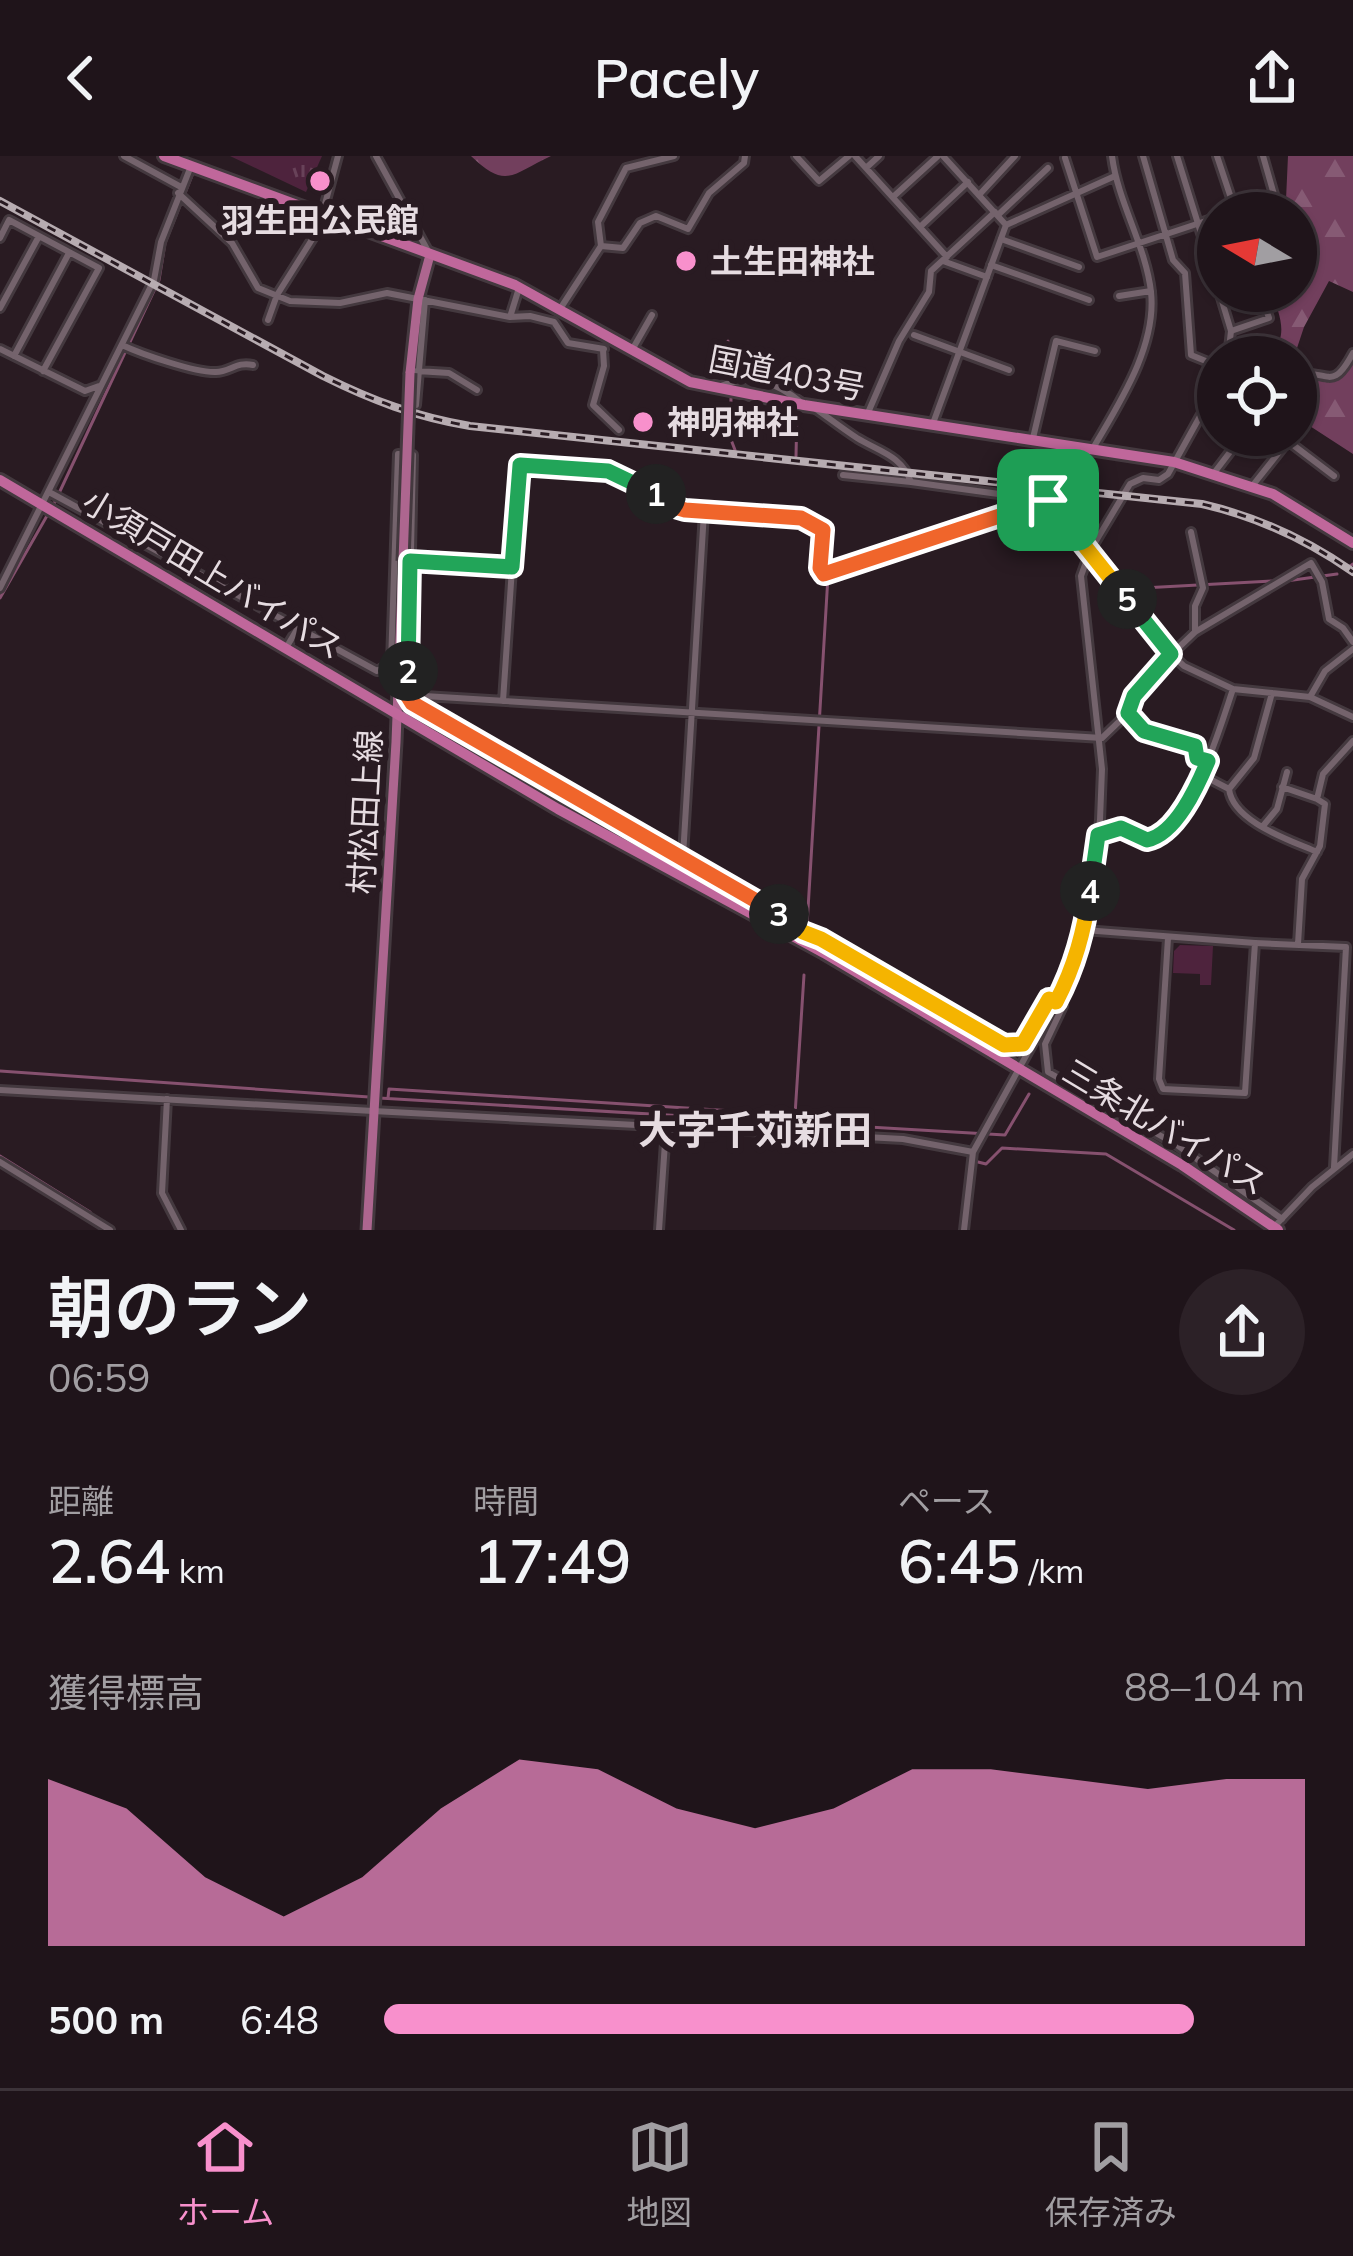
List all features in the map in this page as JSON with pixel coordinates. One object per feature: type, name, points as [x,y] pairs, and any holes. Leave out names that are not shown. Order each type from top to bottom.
[{"type":"highway","name":"国道403号","points":[[164,156],[194,161],[324,216],[519,287],[560,309],[606,343],[632,350],[690,382],[808,406],[1174,462],[1252,485],[1309,513],[1353,543]]},
{"type":"highway","name":"小須戸田上バイパス","points":[[0,480],[45,498],[398,715]]},
{"type":"highway","name":"三条北バイパス","points":[[398,715],[558,809],[824,952],[1278,1226]]},
{"type":"main road","name":"村松田上線","points":[[367,1230],[413,372],[430,254]]},
{"type":"street","points":[[124,156],[179,190],[232,243],[258,288],[299,303],[352,302],[387,293],[510,317],[530,316],[554,322],[568,343],[606,343],[593,405],[619,430]]},
{"type":"street","points":[[268,320],[277,295],[324,216],[338,156]]},
{"type":"street","points":[[376,156],[430,254]]},
{"type":"street","points":[[560,309],[601,246],[598,222],[626,168],[674,156]]},
{"type":"street","points":[[601,246],[623,248],[640,223],[656,216],[688,229],[709,193],[745,156]]},
{"type":"street","points":[[796,156],[819,181],[852,156],[945,258],[987,277]]},
{"type":"street","points":[[866,168],[879,156]]},
{"type":"street","points":[[892,197],[940,156],[1006,225]]},
{"type":"street","points":[[979,194],[1015,156]]},
{"type":"street","points":[[1092,450],[1122,397],[1149,325],[1151,291],[1112,156]]},
{"type":"street","points":[[1143,156],[1173,260],[1185,273],[1191,355],[1197,357]]},
{"type":"street","points":[[1178,156],[1197,219]]},
{"type":"street","points":[[1217,156],[1228,192]]},
{"type":"street","points":[[1263,156],[1273,192]]},
{"type":"street","points":[[1065,158],[1097,257],[1197,222]]},
{"type":"street","points":[[0,588],[154,280],[161,242],[194,161]]},
{"type":"street","points":[[867,415],[898,341],[929,292],[931,271],[1048,168]]},
{"type":"street","points":[[932,426],[1006,225],[1115,176]]},
{"type":"street","points":[[920,227],[968,182]]},
{"type":"street","points":[[0,238],[10,220],[99,268],[43,371]]},
{"type":"street","points":[[0,308],[39,236]]},
{"type":"street","points":[[1001,239],[1079,267]]},
{"type":"street","points":[[14,356],[69,252]]},
{"type":"street","points":[[992,266],[1089,300]]},
{"type":"street","points":[[510,317],[519,287]]},
{"type":"street","points":[[1119,296],[1151,291]]},
{"type":"street","points":[[1225,312],[1230,336]]},
{"type":"street","points":[[1231,331],[1269,318],[1267,312]]},
{"type":"street","points":[[632,350],[652,314]]},
{"type":"street","points":[[914,335],[1009,370]]},
{"type":"street","points":[[1031,442],[1056,340],[1095,351]]},
{"type":"street","points":[[122,345],[205,371],[220,373],[243,363],[253,365]]},
{"type":"street","points":[[0,349],[85,392],[105,381]]},
{"type":"street","points":[[1317,376],[1333,379],[1353,353]]},
{"type":"street","points":[[416,405],[413,372],[448,373],[477,390]]},
{"type":"street","points":[[808,406],[861,441],[891,454],[911,482]]},
{"type":"street","points":[[964,1230],[973,1152],[1069,978],[1084,930],[1098,835],[1102,738],[1080,591],[1090,551],[1130,484],[1143,478],[1164,478],[1197,421]]},
{"type":"street","points":[[45,498],[377,670],[391,663],[398,454],[413,455],[406,561],[407,695],[412,703],[1004,1045],[1023,1044],[1049,999],[1063,1006],[1045,1044],[1048,1072],[1177,1145],[1278,1226],[1353,1154]]},
{"type":"street","points":[[1214,473],[1227,456]]},
{"type":"street","points":[[1252,485],[1272,456]]},
{"type":"street","points":[[1308,456],[1334,476]]},
{"type":"street","points":[[503,701],[520,465],[608,471],[651,490],[668,505],[801,518],[818,524],[823,530],[820,568],[824,574],[1048,500]]},
{"type":"street","points":[[842,475],[1048,500],[1171,654],[1201,676],[1233,689],[1310,697],[1353,716]]},
{"type":"street","points":[[683,857],[704,512]]},
{"type":"street","points":[[1191,532],[1203,588],[1195,606],[1195,632]]},
{"type":"street","points":[[406,561],[512,567]]},
{"type":"street","points":[[407,695],[1102,738],[1128,713],[1134,696],[1195,632],[1311,562],[1322,582],[1329,619],[1353,645],[1324,671],[1310,697]]},
{"type":"street","points":[[286,648],[299,626]]},
{"type":"street","points":[[1098,835],[1121,828],[1147,840],[1161,836],[1202,775],[1233,689]]},
{"type":"street","points":[[1229,789],[1254,758],[1272,693]]},
{"type":"street","points":[[1128,713],[1144,731],[1195,746],[1197,758],[1208,761]]},
{"type":"street","points":[[1317,799],[1323,774],[1353,741]]},
{"type":"street","points":[[1263,826],[1277,809],[1287,772]]},
{"type":"street","points":[[1202,775],[1229,789],[1235,807],[1263,826],[1316,852]]},
{"type":"street","points":[[1282,787],[1325,804],[1316,852],[1302,879],[1298,944]]},
{"type":"street","points":[[1084,930],[1346,947],[1338,1165]]},
{"type":"street","points":[[1168,938],[1159,1079],[1163,1089],[1192,1092],[1238,1095],[1247,1088],[1255,944]]},
{"type":"street","points":[[0,1090],[167,1099],[374,1101],[666,1128],[903,1139],[973,1152]]},
{"type":"street","points":[[167,1099],[162,1192],[181,1230]]},
{"type":"street","points":[[659,1230],[666,1128]]},
{"type":"street","points":[[0,1162],[110,1230]]},
{"type":"street","points":[[1338,1165],[1353,1165]]},
{"type":"street","points":[[92,1230],[93,1219]]},
{"type":"green space","points":[[230,156],[322,156],[306,192]]},
{"type":"green space","points":[[471,156],[551,156],[502,176]]},
{"type":"green space","points":[[1288,156],[1353,156],[1353,292],[1329,281],[1317,303],[1317,192],[1286,192]]},
{"type":"green space","points":[[1278,312],[1312,312],[1301,336],[1281,336]]},
{"type":"green space","points":[[1353,360],[1353,454],[1317,431],[1317,378],[1339,380]]},
{"type":"green space","points":[[1180,945],[1213,946],[1211,985],[1200,985],[1200,974],[1173,973],[1174,951]]},
{"type":"waterway","points":[[53,506],[159,280],[165,243],[193,173]]},
{"type":"waterway","points":[[728,341],[728,378]]},
{"type":"waterway","points":[[771,388],[785,396]]},
{"type":"waterway","points":[[731,398],[730,437],[735,450]]},
{"type":"waterway","points":[[796,456],[797,410]]},
{"type":"waterway","points":[[807,926],[828,576],[1057,501],[1124,589],[1273,581]]},
{"type":"waterway","points":[[0,598],[48,514]]},
{"type":"waterway","points":[[1286,581],[1337,574]]},
{"type":"waterway","points":[[388,1098],[389,1089],[795,1115],[804,975]]},
{"type":"waterway","points":[[0,1071],[369,1097]]},
{"type":"waterway","points":[[379,1098],[1005,1135],[1029,1094]]},
{"type":"waterway","points":[[978,1162],[986,1164],[1002,1148],[1106,1154],[1234,1230]]},
{"type":"waterway","points":[[0,1156],[90,1212]]},
{"type":"railway","points":[[0,201],[323,376],[431,418],[470,426],[1202,504],[1281,530],[1353,572]]},
{"type":"place","name":"羽生田公民館","points":[[320,181]]},
{"type":"place","name":"土生田神社","points":[[686,261]]},
{"type":"place","name":"神明神社","points":[[643,422]]},
{"type":"district","name":"大字千苅新田","points":[[755,1130]]},
{"type":"route","points":[[520,465],[608,471],[685,510],[801,518],[818,524],[823,530],[820,568],[824,574],[1048,500],[1171,654],[1134,696],[1128,713],[1144,731],[1195,746],[1197,758],[1208,761],[1195,790],[1161,836],[1147,840],[1121,828],[1098,835],[1084,930],[1069,978],[1056,1002],[1049,999],[1023,1044],[1004,1045],[803,932],[683,857],[412,703],[407,695],[410,561],[512,567],[520,465]]}]
